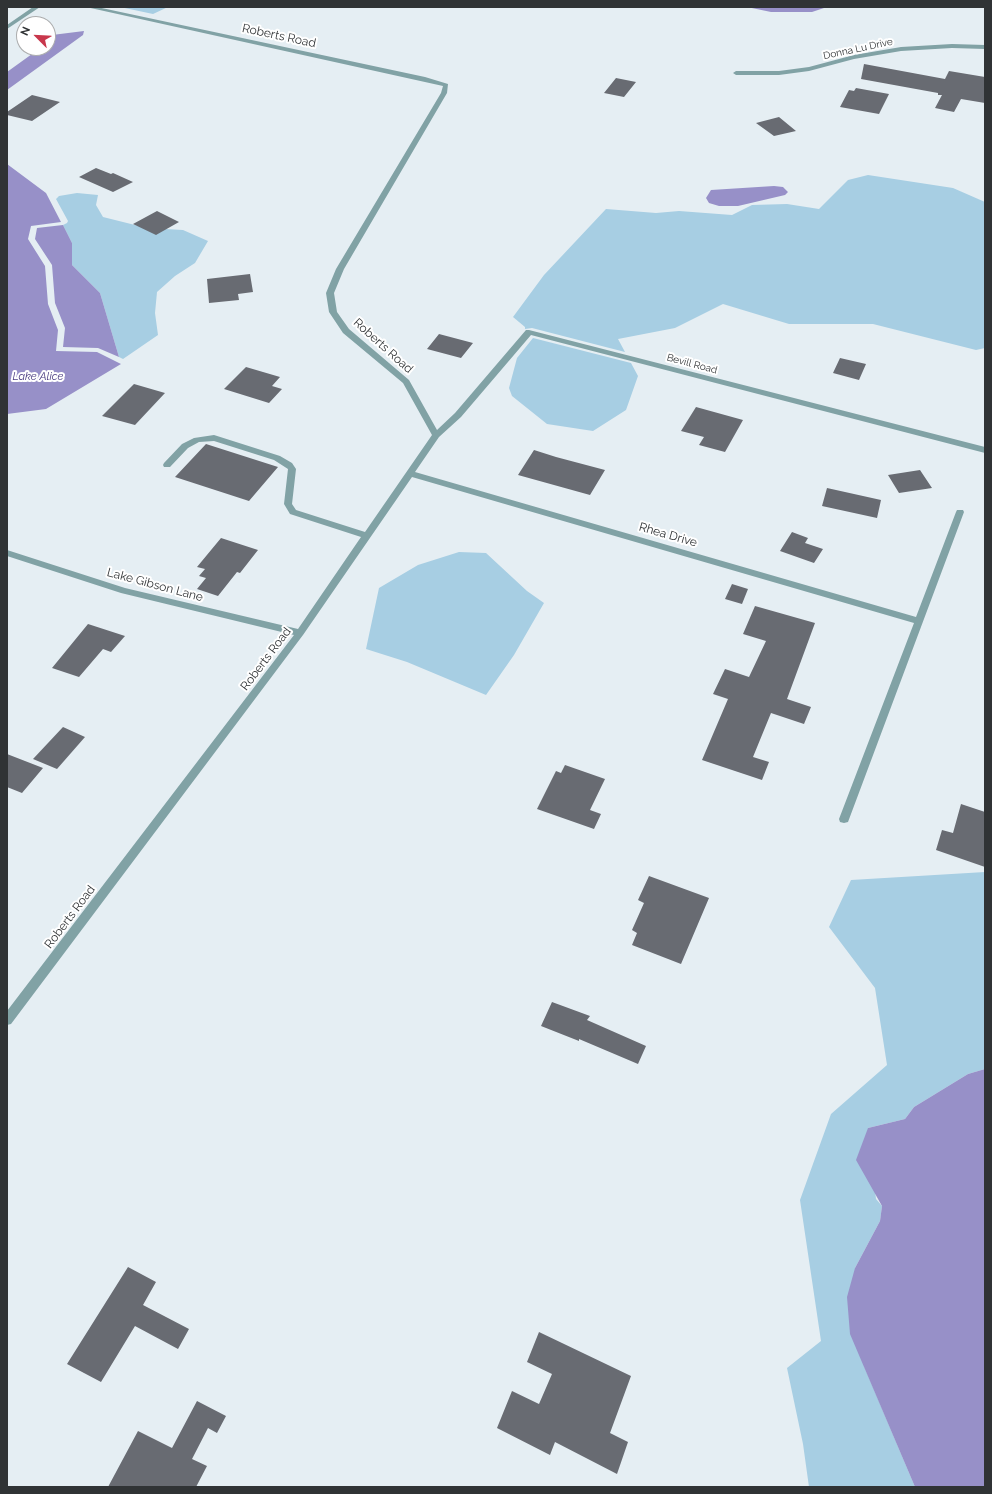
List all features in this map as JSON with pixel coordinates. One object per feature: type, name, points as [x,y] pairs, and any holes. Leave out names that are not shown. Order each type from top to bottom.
[{"type":"street","points":[[7,27],[37,7]]},
{"type":"street","name":"Roberts Road","points":[[7,1020],[300,633],[436,435],[406,382],[346,331],[333,312],[330,292],[340,269],[444,93],[446,85],[425,79],[88,7]]},
{"type":"street","name":"Donna Lu Drive","points":[[736,72],[779,73],[802,70],[854,57],[901,49],[952,46],[985,47]]},
{"type":"street","name":"Bevill Road","points":[[436,435],[458,415],[529,332],[985,450]]},
{"type":"street","points":[[167,465],[185,446],[197,440],[214,438],[277,458],[289,465],[292,469],[293,475],[288,504],[293,512],[366,536]]},
{"type":"street","name":"Rhea Drive","points":[[409,473],[919,622]]},
{"type":"street","points":[[844,819],[960,512]]},
{"type":"street","name":"Lake Gibson Lane","points":[[7,553],[124,592],[300,633]]},
{"type":"shaded area","points":[[120,7],[168,7],[153,14]]},
{"type":"shaded area","points":[[868,175],[953,188],[985,202],[985,348],[976,350],[873,324],[789,324],[723,304],[675,328],[618,339],[625,352],[532,328],[525,329],[525,327],[513,317],[544,275],[606,209],[656,213],[679,211],[732,215],[752,205],[787,204],[819,209],[848,180]]},
{"type":"shaded area","points":[[77,193],[98,195],[96,205],[103,217],[147,228],[183,230],[208,241],[195,263],[175,276],[157,292],[155,313],[158,335],[123,359],[119,357],[100,293],[72,265],[72,243],[63,225],[68,221],[56,199],[59,196]]},
{"type":"shaded area","points":[[533,338],[631,363],[638,376],[626,410],[593,431],[547,424],[512,396],[509,388],[517,358]]},
{"type":"shaded area","points":[[459,552],[486,553],[527,591],[544,603],[514,655],[486,695],[407,662],[366,649],[379,588],[418,565]]},
{"type":"shaded area","points":[[985,872],[985,1069],[968,1074],[914,1107],[905,1119],[868,1128],[876,1199],[882,1206],[880,1221],[855,1268],[864,1366],[915,1487],[809,1487],[803,1444],[787,1368],[821,1341],[800,1200],[831,1114],[887,1065],[875,988],[829,927],[851,880]]},
{"type":"water","points":[[747,7],[827,7],[812,12],[771,12]]},
{"type":"water","points":[[84,31],[83,35],[56,55],[56,34]]},
{"type":"water","points":[[29,56],[54,56],[7,90],[7,72]]},
{"type":"water","name":"Lake Alice","points":[[7,164],[46,193],[61,222],[31,226],[28,239],[45,266],[48,304],[58,330],[56,351],[97,352],[121,364],[46,409],[7,414]]},
{"type":"water","points":[[774,186],[783,187],[788,192],[785,195],[738,206],[719,206],[709,203],[706,198],[711,190]]},
{"type":"water","points":[[63,225],[72,243],[72,265],[100,293],[119,357],[98,348],[63,347],[65,328],[55,303],[52,265],[35,239],[37,228]]},
{"type":"water","points":[[985,1069],[985,1487],[915,1487],[850,1334],[847,1297],[855,1268],[880,1221],[882,1206],[856,1160],[868,1128],[905,1119],[914,1107],[968,1074]]},
{"type":"building","points":[[864,64],[945,79],[949,71],[985,77],[985,103],[961,99],[954,112],[935,108],[942,95],[861,79]]},
{"type":"building","points":[[616,78],[636,82],[624,97],[604,93]]},
{"type":"building","points":[[856,88],[889,94],[879,114],[840,107],[849,90],[854,91]]},
{"type":"building","points":[[32,95],[60,102],[32,121],[7,115],[7,112]]},
{"type":"building","points":[[779,117],[796,131],[774,136],[756,123]]},
{"type":"building","points":[[96,168],[111,174],[113,173],[133,182],[113,192],[79,177]]},
{"type":"building","points":[[157,211],[179,222],[156,235],[133,224]]},
{"type":"building","points":[[250,274],[253,292],[238,294],[239,300],[209,303],[207,279]]},
{"type":"building","points":[[439,334],[473,343],[461,358],[427,349]]},
{"type":"building","points":[[840,358],[866,364],[859,380],[833,373]]},
{"type":"building","points":[[246,367],[280,377],[272,386],[282,389],[269,403],[224,389]]},
{"type":"building","points":[[134,384],[165,393],[135,425],[102,416]]},
{"type":"building","points":[[696,407],[743,420],[725,452],[699,445],[704,437],[681,431]]},
{"type":"building","points":[[206,444],[278,467],[249,501],[175,477]]},
{"type":"building","points":[[534,450],[605,470],[590,495],[518,475]]},
{"type":"building","points":[[920,470],[932,488],[899,493],[888,475]]},
{"type":"building","points":[[827,488],[881,500],[877,518],[822,506]]},
{"type":"building","points":[[792,532],[808,538],[805,543],[823,549],[814,563],[780,551]]},
{"type":"building","points":[[221,538],[258,550],[240,573],[237,572],[218,596],[197,589],[206,578],[199,576],[205,569],[197,567]]},
{"type":"building","points":[[732,584],[748,589],[742,604],[725,599]]},
{"type":"building","points":[[755,606],[815,623],[787,699],[811,707],[804,724],[771,713],[753,757],[769,762],[762,780],[702,760],[728,699],[713,694],[725,669],[749,677],[766,641],[743,634]]},
{"type":"building","points":[[88,624],[125,636],[111,652],[103,649],[79,677],[52,668]]},
{"type":"building","points":[[63,727],[85,737],[57,769],[33,759]]},
{"type":"building","points":[[7,754],[43,768],[22,793],[7,787]]},
{"type":"building","points":[[565,765],[605,779],[590,810],[601,814],[594,829],[537,809],[556,771],[561,773]]},
{"type":"building","points":[[961,804],[985,812],[985,867],[936,850],[942,830],[953,833]]},
{"type":"building","points":[[649,876],[709,898],[681,964],[632,945],[637,933],[632,930],[644,903],[638,900]]},
{"type":"building","points":[[552,1002],[590,1016],[587,1020],[646,1046],[638,1064],[579,1039],[579,1041],[541,1026]]},
{"type":"building","points":[[128,1267],[156,1282],[143,1305],[189,1329],[178,1349],[135,1326],[101,1382],[67,1364]]},
{"type":"building","points":[[539,1332],[631,1376],[610,1433],[628,1442],[617,1474],[555,1442],[550,1455],[497,1428],[512,1391],[539,1404],[552,1374],[527,1362]]},
{"type":"building","points":[[197,1401],[226,1416],[217,1433],[208,1428],[192,1459],[207,1466],[196,1487],[108,1487],[138,1431],[172,1448]]}]
